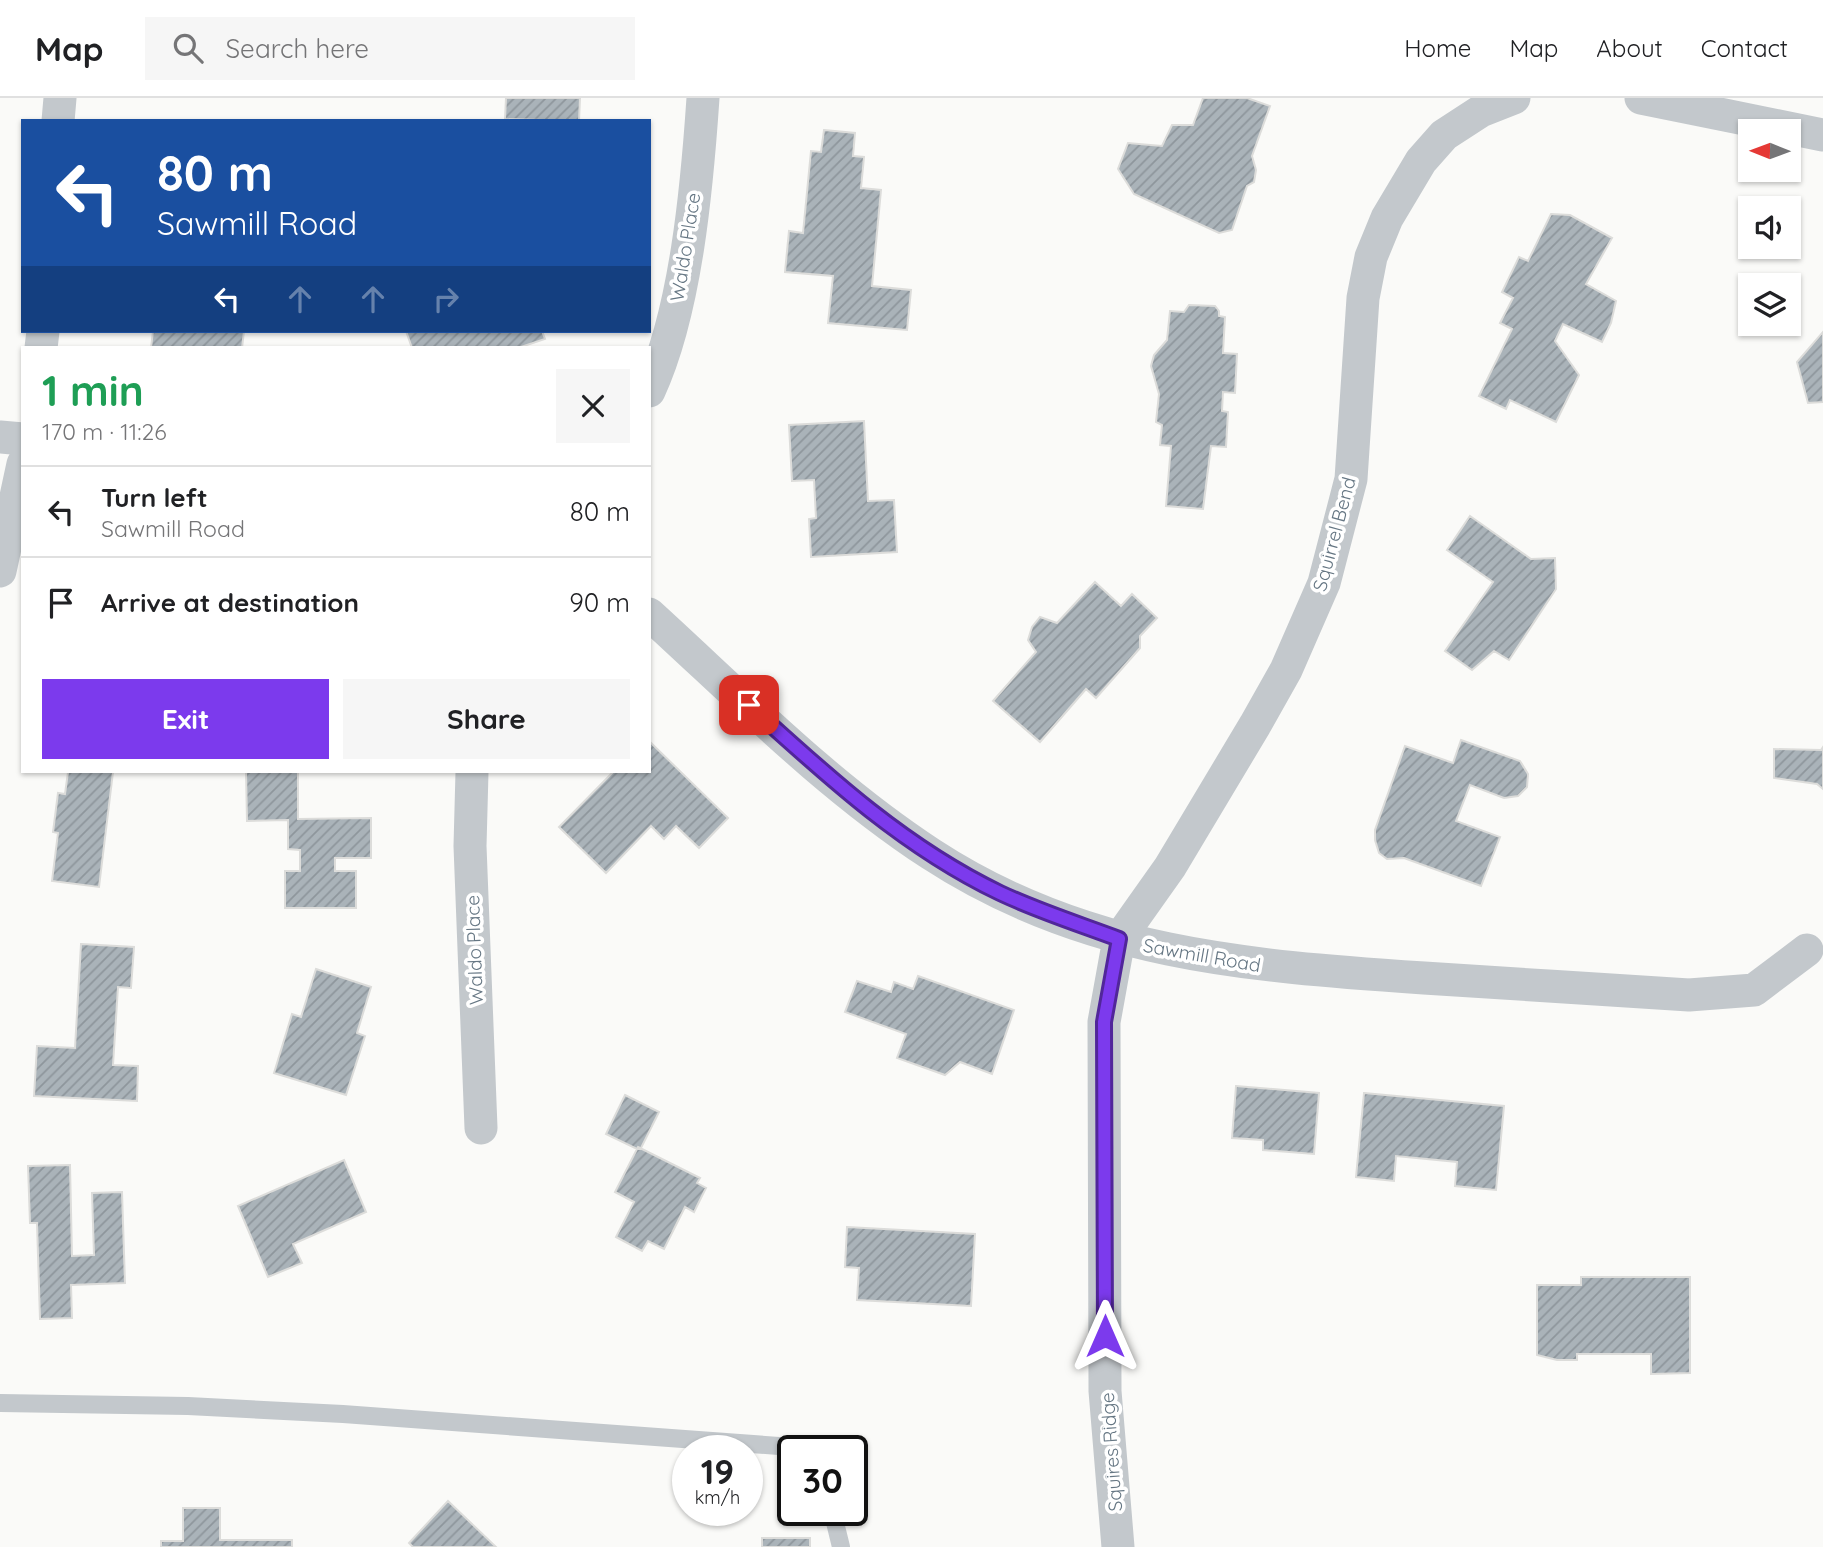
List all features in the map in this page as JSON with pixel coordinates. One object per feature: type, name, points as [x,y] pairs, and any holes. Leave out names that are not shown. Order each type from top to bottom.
[{"type":"street","points":[[58,119],[60,98]]},
{"type":"street","name":"Waldo Place","points":[[651,387],[663,361],[680,293],[703,98]]},
{"type":"street","name":"Squirrel Bend","points":[[1119,939],[1170,867],[1255,725],[1286,670],[1324,583],[1351,479],[1363,298],[1371,257],[1387,218],[1421,161],[1444,135],[1481,111],[1514,98]]},
{"type":"street","points":[[1641,98],[1823,135]]},
{"type":"street","points":[[0,437],[21,439]]},
{"type":"street","points":[[0,571],[21,473]]},
{"type":"street","name":"Sawmill Road","points":[[651,616],[849,797],[933,855],[1000,892],[1119,939],[1275,968],[1689,995],[1754,990],[1807,950]]},
{"type":"street","name":"Waldo Place","points":[[472,773],[470,846],[481,1128]]},
{"type":"street","name":"Squires Ridge","points":[[1118,1547],[1105,1391],[1104,1022],[1119,939]]},
{"type":"lane","points":[[0,1403],[188,1406],[343,1414],[777,1446]]},
{"type":"lane","points":[[836,1526],[841,1547]]},
{"type":"building","points":[[506,98],[580,98],[579,119],[505,119]]},
{"type":"building","points":[[1203,98],[1247,98],[1270,106],[1252,156],[1256,170],[1254,182],[1247,186],[1232,230],[1219,233],[1134,194],[1118,169],[1128,143],[1162,146],[1172,125],[1193,125]]},
{"type":"building","points":[[824,130],[855,133],[853,156],[864,157],[861,188],[881,190],[872,286],[911,290],[907,330],[828,323],[833,276],[785,272],[789,231],[803,233],[811,151],[821,152]]},
{"type":"building","points":[[1551,214],[1570,215],[1612,238],[1586,284],[1616,301],[1611,323],[1602,342],[1563,324],[1555,341],[1579,375],[1556,422],[1510,400],[1506,409],[1479,396],[1512,329],[1500,323],[1513,298],[1502,292],[1519,257],[1528,261]]},
{"type":"building","points":[[1189,305],[1215,306],[1219,316],[1225,317],[1223,353],[1237,354],[1235,393],[1223,392],[1222,411],[1228,412],[1226,447],[1211,446],[1203,509],[1166,506],[1171,446],[1160,445],[1162,425],[1156,422],[1159,394],[1151,366],[1154,355],[1167,340],[1170,311],[1184,312]]},
{"type":"building","points":[[1823,332],[1823,402],[1808,403],[1797,362]]},
{"type":"building","points":[[153,333],[244,333],[242,346],[151,346]]},
{"type":"building","points":[[407,333],[543,333],[545,339],[524,346],[411,346]]},
{"type":"building","points":[[864,421],[868,501],[894,500],[897,552],[811,557],[809,519],[816,518],[814,480],[792,481],[789,425]]},
{"type":"building","points":[[1470,516],[1531,559],[1555,558],[1556,589],[1509,660],[1494,651],[1472,670],[1445,651],[1493,582],[1447,550]]},
{"type":"building","points":[[1095,582],[1121,606],[1132,594],[1157,618],[1140,636],[1140,648],[1096,698],[1086,689],[1040,742],[993,701],[1036,652],[1028,640],[1032,627],[1040,617],[1057,623]]},
{"type":"building","points":[[1461,740],[1520,761],[1528,774],[1527,787],[1518,796],[1504,798],[1470,785],[1456,821],[1500,837],[1481,886],[1404,858],[1387,859],[1379,853],[1375,840],[1375,830],[1405,746],[1453,763]]},
{"type":"building","points":[[651,743],[728,818],[699,848],[676,826],[664,839],[651,826],[606,873],[559,827],[612,773],[651,773]]},
{"type":"building","points":[[1823,747],[1823,789],[1817,784],[1774,778],[1774,749],[1821,750]]},
{"type":"building","points":[[68,773],[113,773],[99,887],[52,881],[58,833],[53,832],[58,793],[65,794]]},
{"type":"building","points":[[246,773],[298,773],[298,819],[371,818],[371,858],[335,858],[335,871],[356,871],[356,908],[285,908],[285,871],[300,871],[300,850],[288,849],[288,820],[247,821]]},
{"type":"building","points":[[81,944],[134,947],[131,988],[118,987],[113,1065],[138,1066],[137,1101],[34,1096],[37,1046],[75,1048]]},
{"type":"building","points":[[316,969],[371,987],[357,1033],[365,1036],[346,1095],[274,1073],[292,1014],[301,1017]]},
{"type":"building","points":[[918,976],[1014,1010],[992,1074],[960,1062],[945,1075],[897,1058],[906,1034],[845,1012],[857,981],[891,992],[894,982],[913,989]]},
{"type":"building","points":[[1236,1086],[1319,1093],[1314,1154],[1263,1150],[1263,1140],[1232,1138]]},
{"type":"building","points":[[1364,1093],[1504,1106],[1496,1190],[1455,1186],[1457,1162],[1396,1156],[1394,1181],[1356,1177]]},
{"type":"building","points":[[625,1095],[659,1112],[641,1148],[637,1149],[606,1134]]},
{"type":"building","points":[[638,1147],[700,1178],[697,1183],[706,1188],[694,1212],[685,1207],[664,1249],[648,1241],[642,1251],[616,1237],[634,1202],[615,1192]]},
{"type":"building","points":[[344,1160],[366,1212],[293,1244],[302,1263],[268,1277],[238,1206]]},
{"type":"building","points":[[70,1165],[72,1256],[94,1255],[92,1193],[122,1192],[125,1283],[71,1285],[72,1318],[40,1319],[37,1223],[30,1223],[28,1166]]},
{"type":"building","points":[[847,1227],[975,1234],[971,1306],[857,1300],[859,1268],[845,1267]]},
{"type":"building","points":[[1581,1277],[1690,1277],[1690,1373],[1651,1374],[1651,1354],[1577,1354],[1577,1360],[1557,1360],[1537,1355],[1537,1285],[1581,1285]]},
{"type":"building","points":[[448,1501],[496,1547],[413,1547],[409,1543]]},
{"type":"building","points":[[183,1508],[220,1508],[220,1540],[292,1540],[292,1547],[161,1547],[161,1541],[183,1541]]},
{"type":"building","points":[[762,1538],[810,1538],[810,1547],[762,1547]]},
{"type":"route","points":[[749,705],[849,797],[933,855],[1000,892],[1119,939],[1104,1022],[1105,1336]]}]
